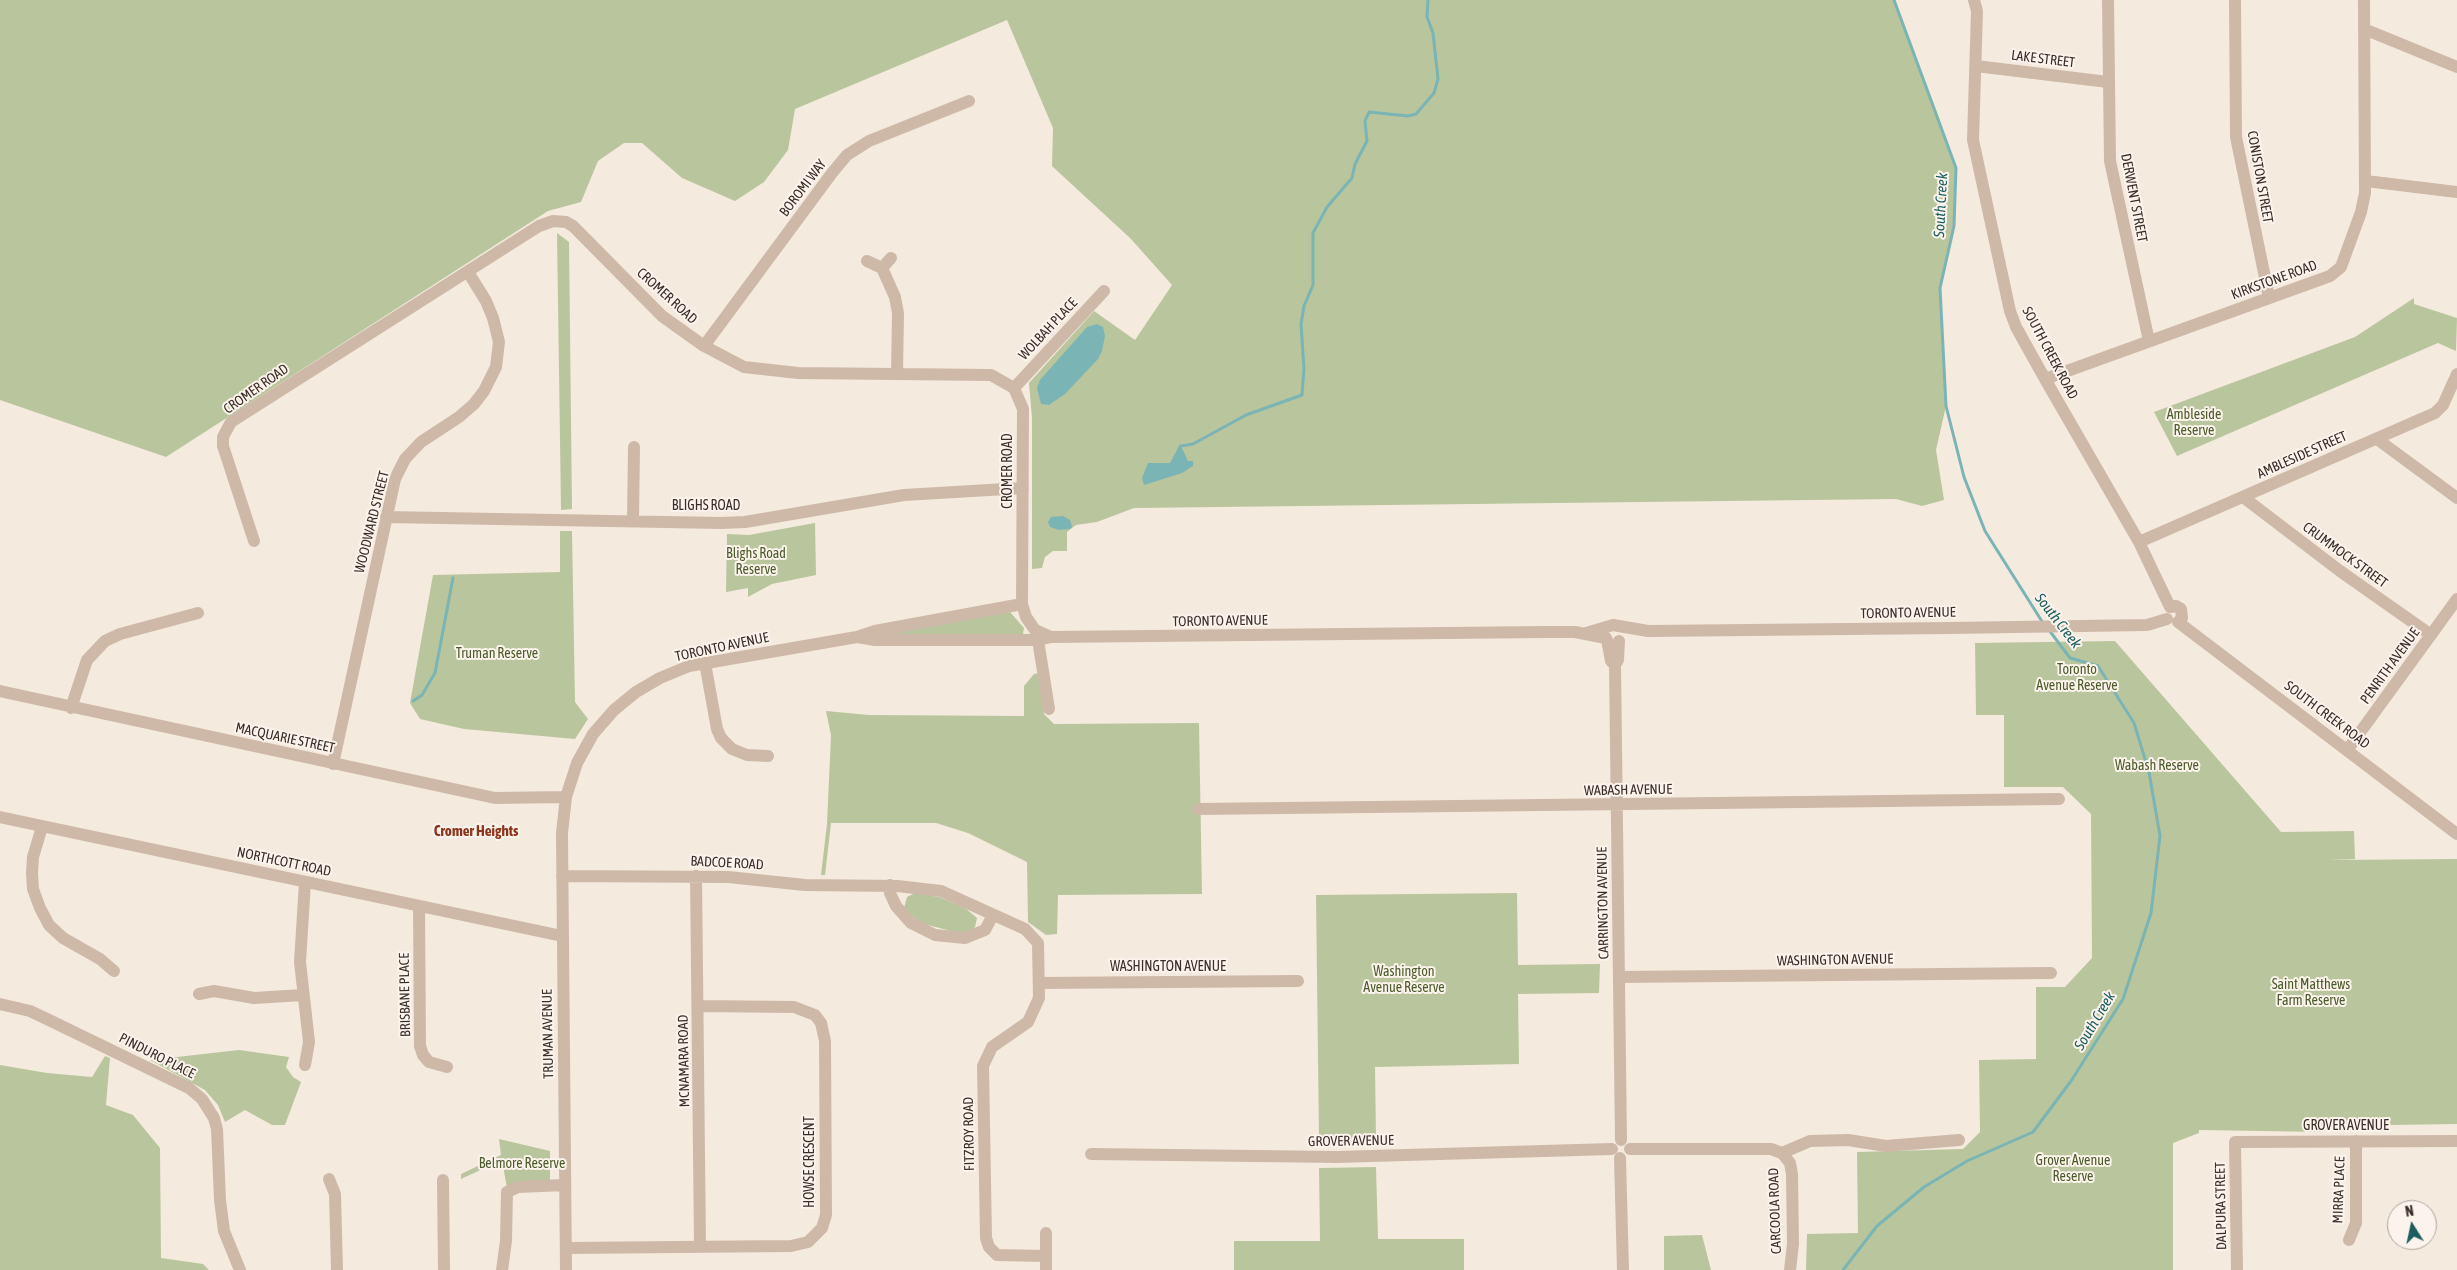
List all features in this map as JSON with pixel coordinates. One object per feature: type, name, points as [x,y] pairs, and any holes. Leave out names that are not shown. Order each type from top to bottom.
[{"type":"street","name":"SOUTH CREEK ROAD","points":[[1974,0],[1977,11],[1973,129],[1977,160],[2010,311],[2016,327],[2045,379],[2139,542],[2172,616],[2457,834]]},
{"type":"street","name":"DERWENT STREET","points":[[2108,0],[2110,161],[2149,341]]},
{"type":"street","name":"CONISTON STREET","points":[[2234,0],[2236,137],[2269,297]]},
{"type":"street","name":"KIRKSTONE ROAD","points":[[2045,379],[2330,276],[2340,267],[2360,212],[2366,181],[2364,0]]},
{"type":"street","points":[[2364,29],[2457,67]]},
{"type":"street","name":"LAKE STREET","points":[[1976,66],[2108,82]]},
{"type":"street","name":"BOROMI WAY","points":[[704,346],[832,173],[848,155],[869,141],[969,101]]},
{"type":"street","points":[[2366,181],[2457,192]]},
{"type":"street","name":"CROMER ROAD","points":[[254,541],[223,446],[223,437],[231,422],[539,226],[553,221],[566,222],[573,226],[662,316],[704,346],[744,366],[772,372],[990,375],[1014,388],[1023,409],[1022,604],[1026,617],[1035,630],[1045,639]]},
{"type":"street","points":[[882,268],[891,258]]},
{"type":"street","points":[[867,261],[882,268],[893,288],[897,306],[897,374]]},
{"type":"street","name":"WOODWARD STREET","points":[[333,764],[395,479],[405,459],[421,442],[459,417],[474,404],[484,390],[496,366],[499,342],[493,318],[468,272]]},
{"type":"street","name":"WOLBAH PLACE","points":[[1014,388],[1104,291]]},
{"type":"street","name":"AMBLESIDE STREET","points":[[2139,542],[2440,409],[2457,374]]},
{"type":"street","points":[[2377,438],[2457,498]]},
{"type":"street","points":[[632,520],[634,447]]},
{"type":"street","name":"BLIGHS ROAD","points":[[386,517],[745,522],[904,495],[1023,488]]},
{"type":"street","name":"CRUMMOCK STREET","points":[[2243,497],[2340,571],[2431,635]]},
{"type":"street","name":"PENRITH AVENUE","points":[[2348,749],[2457,599]]},
{"type":"street","name":"TORONTO AVENUE","points":[[566,797],[584,749],[599,726],[614,710],[636,692],[660,678],[705,663],[857,637],[875,631],[1022,604]]},
{"type":"street","points":[[71,708],[88,660],[105,641],[120,634],[198,613]]},
{"type":"street","name":"TORONTO AVENUE","points":[[857,637],[875,640],[1045,639],[1546,632],[1613,635],[1648,631],[2148,625],[2172,616]]},
{"type":"street","name":"CARRINGTON AVENUE","points":[[1613,635],[1611,661],[1615,665],[1623,1270]]},
{"type":"street","points":[[1045,639],[1049,709]]},
{"type":"street","points":[[705,663],[717,729],[721,738],[732,749],[747,755],[768,756]]},
{"type":"street","name":"MACQUARIE STREET","points":[[0,691],[71,708],[495,798],[566,797]]},
{"type":"street","name":"TRUMAN AVENUE","points":[[566,797],[562,833],[566,1270]]},
{"type":"street","name":"WABASH AVENUE","points":[[1198,809],[2059,799]]},
{"type":"street","name":"NORTHCOTT ROAD","points":[[0,817],[562,936]]},
{"type":"street","points":[[42,827],[33,857],[32,873],[33,889],[40,908],[49,925],[63,938],[100,959],[114,971]]},
{"type":"street","name":"BADCOE ROAD","points":[[562,876],[696,876],[756,879],[805,885],[890,885],[941,891],[1025,929],[1038,943],[1039,983]]},
{"type":"street","name":"MCNAMARA ROAD","points":[[696,876],[700,1246]]},
{"type":"street","points":[[305,1065],[309,1042],[300,962],[306,882]]},
{"type":"street","points":[[890,885],[890,893],[896,906],[910,924],[935,935],[965,938],[985,930],[993,915]]},
{"type":"street","name":"BRISBANE PLACE","points":[[419,906],[420,1046],[423,1055],[429,1062],[447,1066]]},
{"type":"street","name":"WASHINGTON AVENUE","points":[[1620,976],[2051,973]]},
{"type":"street","name":"WASHINGTON AVENUE","points":[[1039,983],[1298,981]]},
{"type":"street","name":"FITZROY ROAD","points":[[1039,983],[1039,998],[1028,1022],[992,1047],[983,1066],[986,1238],[989,1247],[997,1254],[1046,1256]]},
{"type":"street","points":[[200,994],[214,991],[254,998],[303,995]]},
{"type":"street","name":"PINDURO PLACE","points":[[0,1004],[30,1011],[189,1088],[202,1099],[214,1118],[217,1128],[220,1200],[224,1231],[240,1270]]},
{"type":"street","name":"HOWSE CRESCENT","points":[[566,1248],[802,1244],[814,1238],[822,1228],[826,1215],[825,1050],[821,1023],[815,1014],[806,1009],[794,1007],[698,1006]]},
{"type":"street","points":[[1782,1153],[1810,1140],[1848,1140],[1886,1146],[1958,1140]]},
{"type":"street","name":"MIRRA PLACE","points":[[2349,1240],[2356,1223],[2356,1141]]},
{"type":"street","name":"GROVER AVENUE","points":[[2235,1142],[2457,1141]]},
{"type":"street","name":"DALPURA STREET","points":[[2235,1142],[2237,1270]]},
{"type":"street","name":"GROVER AVENUE","points":[[1091,1154],[1337,1157],[1621,1149],[1771,1149],[1782,1153]]},
{"type":"street","name":"CARCOOLA ROAD","points":[[1782,1153],[1790,1163],[1792,1174],[1793,1244],[1790,1270]]},
{"type":"street","points":[[329,1179],[335,1194],[337,1270]]},
{"type":"street","points":[[443,1180],[444,1270]]},
{"type":"street","points":[[502,1270],[506,1241],[507,1192],[518,1187],[565,1185]]},
{"type":"street","points":[[1046,1233],[1046,1270]]},
{"type":"green space","points":[[0,0],[1894,0],[1956,168],[1954,226],[1940,288],[1946,406],[1936,450],[1944,500],[1922,506],[1896,499],[1134,508],[1097,522],[1076,525],[1067,532],[1067,551],[1053,551],[1045,557],[1042,568],[1032,569],[1032,418],[1029,383],[1094,311],[1135,340],[1172,285],[1131,239],[1052,166],[1053,128],[1007,20],[795,109],[788,150],[764,182],[735,201],[682,178],[642,143],[624,143],[598,161],[581,202],[548,211],[166,457],[0,400]]},
{"type":"green space","points":[[557,233],[569,242],[572,509],[561,510]]},
{"type":"green space","name":"Ambleside Reserve","points":[[2414,298],[2414,304],[2457,318],[2456,351],[2438,343],[2177,456],[2154,412],[2355,337]]},
{"type":"green space","name":"Blighs Road Reserve","points":[[815,523],[816,575],[772,584],[748,597],[748,588],[726,592],[727,534],[749,535]]},
{"type":"green space","name":"Truman Reserve","points":[[560,531],[572,531],[575,702],[588,719],[575,739],[464,729],[420,719],[410,703],[433,575],[560,572]]},
{"type":"green space","points":[[1010,612],[1024,628],[1023,634],[872,635]]},
{"type":"green space","points":[[2115,641],[2281,832],[2354,831],[2355,859],[2329,860],[2457,859],[2457,1124],[2322,1126],[2321,1132],[2199,1130],[2199,1133],[2173,1143],[2173,1270],[1806,1270],[1807,1234],[1858,1233],[1857,1152],[1963,1149],[1980,1132],[1979,1060],[2036,1059],[2036,987],[2065,987],[2092,958],[2091,814],[2063,787],[2004,787],[2004,715],[1976,715],[1975,643]]},
{"type":"green space","points":[[1039,673],[1044,714],[1054,724],[1199,723],[1202,894],[1058,895],[1057,934],[1046,935],[1028,922],[1027,862],[968,833],[936,823],[831,823],[825,875],[821,875],[827,824],[831,735],[826,711],[869,715],[1024,716],[1024,686],[1034,674]]},
{"type":"green space","points":[[915,893],[939,897],[965,908],[977,918],[975,927],[968,932],[955,932],[920,923],[904,908],[907,897]]},
{"type":"green space","name":"Washington Avenue Reserve","points":[[1517,893],[1518,965],[1600,964],[1599,993],[1518,994],[1519,1064],[1375,1067],[1376,1138],[1319,1139],[1316,895]]},
{"type":"green space","points":[[239,1050],[289,1057],[286,1067],[293,1077],[301,1082],[285,1125],[272,1125],[245,1110],[225,1122],[218,1105],[205,1090],[150,1060]]},
{"type":"green space","points":[[105,1056],[110,1058],[106,1105],[133,1115],[160,1148],[161,1258],[203,1264],[209,1270],[0,1270],[0,1065],[47,1073],[92,1077]]},
{"type":"green space","name":"Belmore Reserve","points":[[499,1139],[550,1151],[550,1180],[507,1188],[502,1160],[461,1179],[461,1174],[501,1155]]},
{"type":"green space","points":[[1376,1167],[1378,1239],[1464,1239],[1464,1270],[1234,1270],[1234,1241],[1320,1241],[1319,1168]]},
{"type":"green space","points":[[1702,1235],[1711,1270],[1664,1270],[1664,1236]]},
{"type":"water","points":[[1097,324],[1103,327],[1105,336],[1098,359],[1065,394],[1049,405],[1041,404],[1037,388],[1040,380],[1087,327]]},
{"type":"water","points":[[1180,444],[1188,461],[1193,461],[1193,466],[1182,473],[1144,485],[1142,478],[1148,463],[1170,463]]},
{"type":"water","points":[[1063,516],[1070,520],[1072,527],[1070,529],[1059,530],[1050,527],[1048,522],[1051,517]]},
{"type":"waterway","points":[[1181,446],[1193,444],[1246,415],[1302,395],[1304,369],[1301,324],[1304,306],[1313,285],[1313,233],[1327,207],[1352,178],[1355,164],[1367,141],[1365,121],[1369,112],[1408,116],[1416,114],[1434,93],[1438,79],[1433,33],[1427,17],[1428,0]]},
{"type":"waterway","name":"South Creek","points":[[1894,0],[1956,168],[1954,226],[1940,288],[1946,406],[1964,477],[1985,531],[2043,623]]},
{"type":"waterway","points":[[413,701],[422,695],[435,673],[453,578]]},
{"type":"waterway","name":"South Creek","points":[[1843,1270],[1877,1226],[1924,1187],[1967,1161],[2033,1132],[2071,1081],[2123,999],[2151,913],[2160,836],[2149,772],[2134,723],[2098,666],[2070,658],[2049,630]]},
{"type":"district","name":"Cromer Heights","points":[[476,831]]},
{"type":"park label","name":"Toronto Avenue Reserve","points":[[2077,678]]},
{"type":"park label","name":"Wabash Reserve","points":[[2157,766]]},
{"type":"park label","name":"Saint Matthews Farm Reserve","points":[[2311,994]]},
{"type":"park label","name":"Grover Avenue Reserve","points":[[2073,1170]]}]
